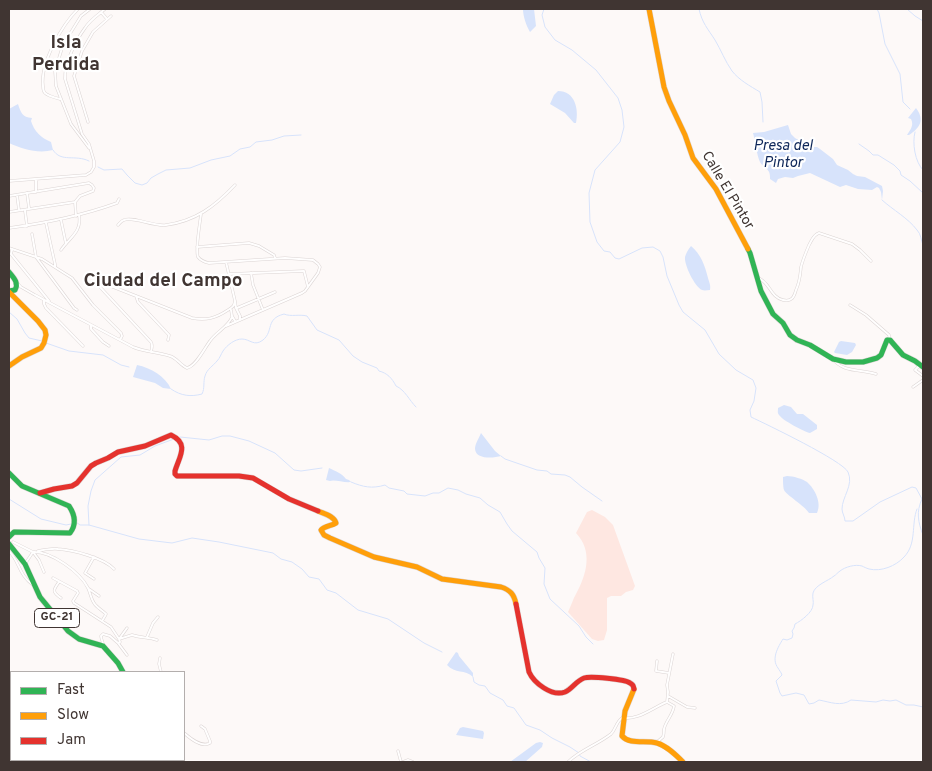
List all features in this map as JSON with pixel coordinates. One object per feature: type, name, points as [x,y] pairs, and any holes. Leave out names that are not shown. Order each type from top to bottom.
[{"type":"street","points":[[61,99],[46,94],[44,91],[44,73],[54,44],[78,9]]},
{"type":"street","points":[[90,9],[81,16],[63,45],[55,71],[56,86],[71,124],[90,150]]},
{"type":"street","points":[[9,181],[86,175],[94,167],[89,144],[82,134],[64,73],[73,47],[84,28],[105,9]]},
{"type":"street","name":"Calle El Pintor","points":[[649,9],[664,87],[672,109],[685,135],[693,158],[716,189],[750,252],[761,291],[773,314],[783,323],[790,335],[833,359]]},
{"type":"street","points":[[101,12],[107,19]]},
{"type":"street","points":[[88,122],[74,76],[82,51],[93,32],[111,16]]},
{"type":"street","points":[[67,64],[76,67]]},
{"type":"street","points":[[36,178],[36,192]]},
{"type":"street","points":[[9,196],[89,183],[94,188],[92,192],[80,196],[75,202],[9,212]]},
{"type":"street","points":[[118,225],[122,220],[129,219],[154,225],[167,225],[201,214],[214,206],[235,185]]},
{"type":"street","points":[[27,193],[30,209]]},
{"type":"street","points":[[17,195],[19,211]]},
{"type":"street","points":[[9,228],[61,220],[117,203],[120,199]]},
{"type":"street","points":[[61,250],[78,229],[80,223],[75,202]]},
{"type":"street","points":[[25,210],[27,226]]},
{"type":"street","points":[[201,214],[197,254],[204,262],[274,258],[306,259],[313,260],[320,267],[318,273],[302,293],[226,326]]},
{"type":"street","points":[[61,220],[66,244]]},
{"type":"street","points":[[46,223],[55,267]]},
{"type":"street","points":[[32,234],[36,257],[74,308],[78,310]]},
{"type":"street","points":[[758,278],[766,283],[775,297],[785,301],[792,299],[795,296],[801,269],[813,236],[819,234],[852,244],[871,261]]},
{"type":"street","points":[[197,247],[249,243],[259,246],[274,256],[274,258]]},
{"type":"street","points":[[9,248],[46,261],[72,278],[93,305],[121,333],[120,340]]},
{"type":"street","points":[[12,249],[11,254],[39,290],[55,306]]},
{"type":"street","points":[[43,266],[43,263],[46,261]]},
{"type":"street","points":[[226,262],[236,308],[240,316],[239,320]]},
{"type":"street","points":[[229,274],[304,271],[308,287]]},
{"type":"street","points":[[9,272],[15,297],[38,321],[45,330],[46,336],[41,348],[9,366]]},
{"type":"street","points":[[251,273],[253,285],[263,310]]},
{"type":"street","points":[[151,352],[151,342],[99,284],[103,283],[192,318],[209,319],[223,314],[231,309],[235,301]]},
{"type":"street","points":[[13,286],[25,290],[139,349],[171,356],[187,368],[193,366],[211,339],[230,322],[232,317],[231,309]]},
{"type":"street","points":[[13,286],[25,290]]},
{"type":"street","points":[[35,295],[40,294],[39,290]]},
{"type":"street","points":[[231,309],[275,292]]},
{"type":"street","points":[[136,296],[138,302],[169,335],[168,340]]},
{"type":"street","points":[[44,300],[46,308],[83,346]]},
{"type":"street","points":[[850,305],[889,335],[890,340],[903,355],[922,366],[915,370],[923,376]]},
{"type":"street","points":[[223,314],[228,313],[235,321],[239,320]]},
{"type":"street","points":[[91,325],[94,333],[109,346]]},
{"type":"street","points":[[833,359],[856,363],[876,358],[881,355],[886,342],[890,340]]},
{"type":"street","points":[[833,359],[840,366],[848,369],[876,374]]},
{"type":"street","points":[[913,387],[923,380]]},
{"type":"street","points":[[40,493],[72,486],[77,483],[91,466],[118,452],[139,448],[171,435],[174,436],[177,438],[182,452],[175,468],[174,474],[177,476],[239,476],[253,478],[318,513],[334,518],[336,523],[325,526],[322,530],[330,538],[374,557],[417,567],[442,578],[488,584],[508,590],[515,599],[525,642],[528,665],[533,679],[554,693],[566,691],[584,677],[628,681],[633,685],[634,691],[624,718],[622,736],[625,740],[656,743],[683,762]]},
{"type":"street","points":[[9,473],[22,486],[69,506],[74,519],[73,531],[70,533],[14,532],[9,536]]},
{"type":"street","points":[[48,496],[52,490]]},
{"type":"street","points":[[52,490],[54,499]]},
{"type":"street","points":[[11,543],[33,552],[46,554],[71,568],[82,578],[89,589],[94,603],[106,614],[102,621]]},
{"type":"street","name":"GC-21","points":[[11,543],[25,564],[40,596],[53,614],[73,636],[103,646]]},
{"type":"street","points":[[25,564],[33,552],[57,549],[94,557],[111,566],[114,570]]},
{"type":"street","points":[[9,551],[25,578],[34,585]]},
{"type":"street","points":[[33,552],[44,572]]},
{"type":"street","points":[[94,557],[85,573],[94,579]]},
{"type":"street","points":[[25,578],[31,578]]},
{"type":"street","points":[[53,578],[77,591],[78,593],[73,602],[111,627],[119,639]]},
{"type":"street","points":[[59,582],[54,588],[54,592],[61,598]]},
{"type":"street","points":[[89,589],[99,596]]},
{"type":"street","points":[[147,637],[158,617]]},
{"type":"street","points":[[118,643],[127,628]]},
{"type":"street","points":[[122,671],[103,646],[101,636],[103,634],[110,636],[118,643],[127,656]]},
{"type":"street","points":[[119,639],[132,634],[140,638],[147,637],[157,640]]},
{"type":"street","points":[[667,702],[667,685],[672,654]]},
{"type":"street","points":[[160,658],[161,671]]},
{"type":"street","points":[[657,660],[656,671],[669,673]]},
{"type":"street","points":[[668,696],[688,707],[695,708]]},
{"type":"street","points":[[568,762],[585,748],[600,741],[615,730],[622,718],[628,719],[640,716],[667,702]]},
{"type":"street","points":[[656,743],[664,737],[664,727],[674,709],[674,706],[667,702]]},
{"type":"street","points":[[185,735],[193,740],[208,745],[210,741],[205,729],[201,726]]},
{"type":"street","points":[[398,751],[402,762],[408,760],[413,762]]},
{"type":"shaded area","points":[[592,510],[605,517],[613,525],[635,586],[633,590],[621,596],[607,598],[607,630],[604,640],[598,641],[592,639],[568,612],[583,579],[586,563],[585,547],[576,533],[587,512]]},
{"type":"water","points":[[523,9],[534,9],[536,26],[530,32],[525,20]]},
{"type":"water","points":[[558,91],[572,97],[577,112],[576,123],[565,113],[550,104]]},
{"type":"water","points":[[18,104],[22,114],[32,118],[32,125],[38,134],[51,142],[53,150],[31,150],[9,143],[9,109]]},
{"type":"water","points":[[916,108],[919,112],[920,123],[916,130],[907,135],[912,125],[911,119],[908,118]]},
{"type":"water","name":"Presa del Pintor","points":[[788,125],[791,134],[795,138],[811,147],[817,147],[833,159],[837,165],[853,174],[865,177],[882,186],[882,200],[881,192],[877,187],[872,190],[858,189],[846,185],[840,187],[810,173],[793,178],[785,177],[778,179],[776,183],[770,179],[768,171],[759,159],[753,133]]},
{"type":"water","points":[[691,246],[702,260],[710,284],[710,290],[699,288],[688,270],[685,257]]},
{"type":"water","points":[[841,341],[855,343],[856,345],[852,352],[847,355],[834,352]]},
{"type":"water","points":[[137,365],[157,373],[171,389],[133,377]]},
{"type":"water","points":[[784,405],[791,407],[797,414],[803,414],[817,425],[817,429],[810,433],[782,418],[779,415],[778,408]]},
{"type":"water","points":[[481,433],[501,456],[482,457],[476,453],[476,445]]},
{"type":"water","points":[[329,468],[340,474],[351,482],[326,480]]},
{"type":"water","points":[[783,477],[800,479],[810,485],[815,492],[819,505],[817,513],[809,513],[785,492]]},
{"type":"water","points":[[456,652],[473,673],[473,677],[467,673],[453,670],[447,665]]},
{"type":"water","points":[[460,728],[483,731],[483,739],[456,735]]},
{"type":"water","points":[[536,743],[543,743],[542,747],[525,762],[510,762]]},
{"type":"waterway","points":[[544,9],[542,15],[545,27],[555,40],[572,50],[596,70],[618,98],[622,110],[624,127],[620,142],[595,170],[589,193],[590,222],[597,242],[604,251],[610,252],[615,258],[619,259],[642,248],[653,247],[660,251],[667,276],[683,312],[705,330],[719,354],[736,370],[753,380],[756,388],[750,410],[751,417],[819,452],[848,472],[850,482],[842,509],[845,521],[853,521],[880,502],[912,487],[916,488],[922,499],[918,517],[923,535]]},
{"type":"waterway","points":[[699,9],[704,22],[732,71],[741,80],[760,92],[763,122]]},
{"type":"waterway","points":[[877,9],[885,44],[900,74],[903,102],[910,109]]},
{"type":"waterway","points":[[907,9],[923,21]]},
{"type":"waterway","points":[[915,132],[915,152],[920,167],[923,170]]},
{"type":"waterway","points":[[98,167],[104,170],[122,169],[135,183],[142,185],[166,170],[190,168],[211,160],[230,156],[240,149],[250,147],[256,142],[284,136],[301,135]]},
{"type":"waterway","points":[[859,144],[873,155],[878,155],[894,165],[901,175],[923,193]]},
{"type":"waterway","points":[[53,150],[60,156],[89,161]]},
{"type":"waterway","points":[[882,200],[913,226],[919,233],[923,245]]},
{"type":"waterway","points":[[9,312],[17,319],[29,338],[42,341]]},
{"type":"waterway","points":[[171,389],[186,395],[202,394],[206,374],[229,345],[242,339],[255,343],[260,342],[266,337],[272,322],[278,316],[284,314],[304,315],[307,316],[317,330],[339,340],[353,356],[389,376],[416,407]]},
{"type":"waterway","points":[[46,343],[69,351],[103,355],[121,365],[129,367]]},
{"type":"waterway","points":[[180,437],[209,440],[230,436],[249,441],[275,453],[294,470],[322,468]]},
{"type":"waterway","points":[[89,525],[88,506],[95,480],[121,457],[140,455],[155,446],[174,439]]},
{"type":"waterway","points":[[501,456],[537,470],[570,477],[602,501]]},
{"type":"waterway","points":[[351,482],[368,487],[385,485],[389,488],[404,491],[407,494],[425,496],[439,493],[448,488],[480,498],[500,512],[512,531],[537,552],[545,568],[544,584],[550,599],[579,626],[593,644]]},
{"type":"waterway","points":[[9,499],[41,519],[66,525],[71,524]]},
{"type":"waterway","points":[[917,509],[911,546],[904,557],[893,566],[883,569],[874,570],[859,565],[847,567],[819,585],[813,593],[811,610],[803,619],[795,624],[792,638],[783,639],[777,649],[775,661],[782,675],[776,681],[782,696],[796,693],[804,695],[809,704],[819,700],[839,704],[851,700],[876,702],[896,700],[906,705],[923,707]]},
{"type":"waterway","points":[[76,522],[80,525],[89,525],[139,539],[172,543],[192,538],[273,553],[281,559],[292,562],[309,577],[319,579],[327,590],[336,593],[358,610],[388,619],[424,643],[442,652]]},
{"type":"waterway","points":[[473,677],[474,682],[485,686],[490,693],[503,700],[507,706],[514,708],[526,725],[540,730],[570,747],[579,753],[580,756],[591,762]]},
{"type":"traffic: fast","points":[[748,249],[761,291],[773,314],[783,323],[790,335],[797,340],[810,345],[833,359],[846,362],[863,362],[877,358],[881,355],[887,340],[890,340],[903,355],[923,367]]},
{"type":"traffic: fast","points":[[9,272],[16,285],[15,290],[9,291]]},
{"type":"traffic: fast","points":[[9,473],[22,486],[69,506],[74,520],[74,526],[70,533],[14,532],[9,537]]},
{"type":"traffic: fast","points":[[9,544],[25,564],[40,597],[68,631],[79,639],[103,646],[122,671]]},
{"type":"traffic: slow","points":[[649,9],[664,87],[669,101],[685,135],[693,158],[716,189],[748,249]]},
{"type":"traffic: slow","points":[[9,292],[38,321],[45,330],[46,335],[41,348],[9,366]]},
{"type":"traffic: slow","points":[[318,511],[329,516],[336,523],[321,530],[324,535],[330,538],[374,557],[417,567],[442,579],[501,587],[511,593],[516,604]]},
{"type":"traffic: slow","points":[[634,689],[625,711],[622,736],[625,739],[638,742],[661,744],[683,762]]},
{"type":"traffic: jam","points":[[40,493],[72,486],[96,463],[118,452],[145,446],[171,435],[180,442],[182,447],[181,456],[175,471],[177,476],[239,476],[253,478],[289,499],[318,511]]},
{"type":"traffic: jam","points":[[516,604],[529,672],[544,688],[555,693],[565,692],[581,679],[593,677],[627,682],[632,684],[634,689]]},
{"type":"district","name":"Isla Perdida","points":[[66,55]]},
{"type":"district","name":"Ciudad del Campo","points":[[163,282]]}]
